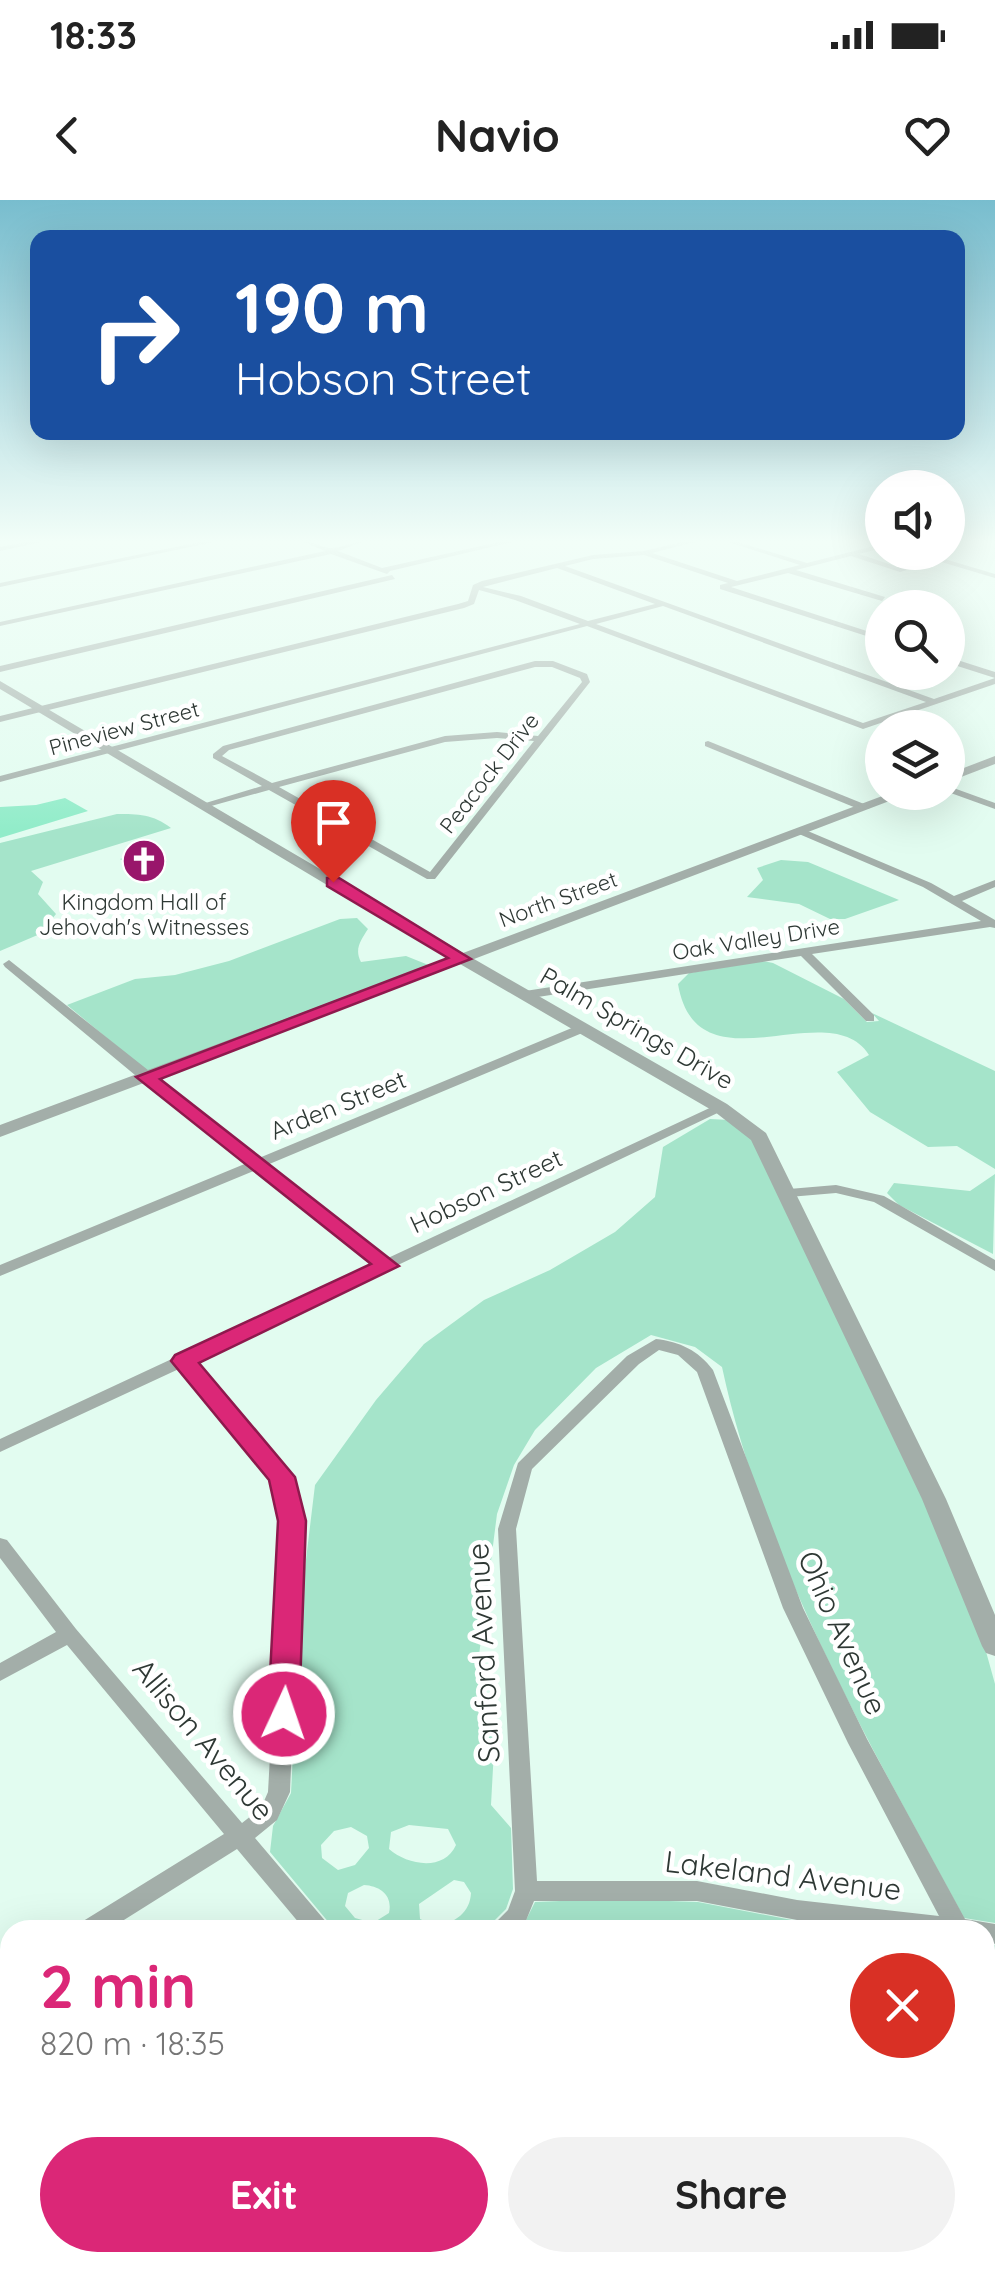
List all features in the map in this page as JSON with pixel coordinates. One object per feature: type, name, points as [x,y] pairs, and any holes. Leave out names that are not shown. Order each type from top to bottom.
[{"type":"street","points":[[0,668],[125,639]]},
{"type":"street","points":[[0,719],[328,639]]},
{"type":"street","name":"Pineview Street","points":[[0,779],[526,639]]},
{"type":"street","points":[[627,639],[863,726],[995,678]]},
{"type":"street","points":[[759,639],[935,702]]},
{"type":"street","name":"Peacock Drive","points":[[548,662],[584,676],[586,682],[541,740],[432,877],[220,759],[217,753],[548,662]]},
{"type":"street","points":[[965,667],[995,678]]},
{"type":"street","name":"Palm Springs Drive","points":[[0,684],[721,1108],[759,1136],[934,1499],[993,1632]]},
{"type":"street","points":[[208,807],[445,738],[497,735],[541,740]]},
{"type":"street","points":[[708,744],[865,808]]},
{"type":"street","points":[[965,771],[995,760]]},
{"type":"street","points":[[965,795],[995,806]]},
{"type":"street","name":"North Street","points":[[0,1131],[865,808]]},
{"type":"street","points":[[803,832],[956,899],[994,924]]},
{"type":"street","points":[[956,899],[995,883]]},
{"type":"street","name":"Oak Valley Drive","points":[[525,995],[994,924]]},
{"type":"street","points":[[802,952],[870,1018]]},
{"type":"street","points":[[9,964],[387,1266]]},
{"type":"street","name":"Arden Street","points":[[0,1271],[583,1028]]},
{"type":"street","name":"Hobson Street","points":[[0,1446],[721,1108]]},
{"type":"street","points":[[788,1193],[836,1190],[879,1199],[995,1266]]},
{"type":"street","name":"Sanford Avenue","points":[[526,1892],[507,1529],[524,1468],[646,1347],[666,1345],[692,1355]]},
{"type":"street","name":"Ohio Avenue","points":[[692,1355],[705,1370],[793,1608],[858,1743],[960,1920]]},
{"type":"street","points":[[104,1920],[270,1814],[279,1792],[292,1521],[282,1477],[184,1361]]},
{"type":"street","name":"Allison Avenue","points":[[0,1545],[69,1634],[311,1920]]},
{"type":"street","points":[[0,1672],[69,1634]]},
{"type":"street","name":"Lakeland Avenue","points":[[526,1892],[609,1888],[697,1890],[797,1910],[885,1920]]},
{"type":"street","points":[[513,1920],[526,1892]]},
{"type":"green space","points":[[117,814],[145,816],[171,828],[31,871],[43,882],[38,894],[56,914],[40,934],[0,951],[0,843]]},
{"type":"green space","points":[[781,860],[808,862],[899,900],[845,919],[830,919],[799,904],[747,897],[763,880],[757,868]]},
{"type":"green space","points":[[357,918],[368,929],[358,949],[361,962],[406,956],[431,966],[148,1072],[67,1005],[135,979],[175,975],[229,961],[340,919]]},
{"type":"green space","points":[[763,961],[844,999],[867,1022],[879,1021],[872,1013],[995,1071],[995,1169],[957,1146],[928,1147],[870,1112],[837,1072],[869,1055],[850,1038],[825,1033],[736,1038],[710,1033],[690,1016],[678,984],[689,973]]},
{"type":"green space","points":[[710,1119],[730,1120],[752,1138],[924,1499],[980,1630],[995,1684],[995,1920],[964,1918],[823,1650],[764,1511],[722,1367],[695,1347],[651,1335],[596,1368],[535,1430],[514,1465],[497,1514],[477,1671],[495,1731],[491,1805],[511,1828],[513,1889],[506,1909],[495,1920],[453,1920],[468,1906],[471,1893],[464,1882],[454,1880],[419,1904],[422,1920],[378,1920],[389,1913],[389,1901],[380,1890],[364,1885],[348,1893],[345,1906],[362,1920],[327,1920],[270,1852],[273,1826],[291,1793],[301,1601],[315,1485],[376,1400],[424,1344],[484,1300],[550,1270],[615,1232],[655,1197],[663,1147]],"holes":[[[409,1825],[448,1829],[456,1845],[450,1854],[434,1862],[405,1859],[389,1849],[391,1832]],[[351,1827],[367,1836],[369,1848],[355,1865],[338,1870],[322,1858],[321,1845],[334,1831]]]},
{"type":"green space","points":[[995,1174],[993,1254],[899,1205],[887,1193],[894,1183],[970,1191]]},
{"type":"green space","points":[[535,1902],[698,1902],[792,1920],[526,1920]]},
{"type":"building","points":[[65,798],[88,811],[0,838],[0,807]]},
{"type":"building","name":"Kingdom Hall of Jehovah's Witnesses","points":[[150,850],[167,862],[137,870],[120,859]]},
{"type":"place","name":"Kingdom Hall of Jehovah's Witnesses","points":[[144,861]]},
{"type":"route","points":[[284,1714],[292,1521],[282,1477],[184,1361],[387,1266],[146,1077],[462,959],[333,882]]}]
